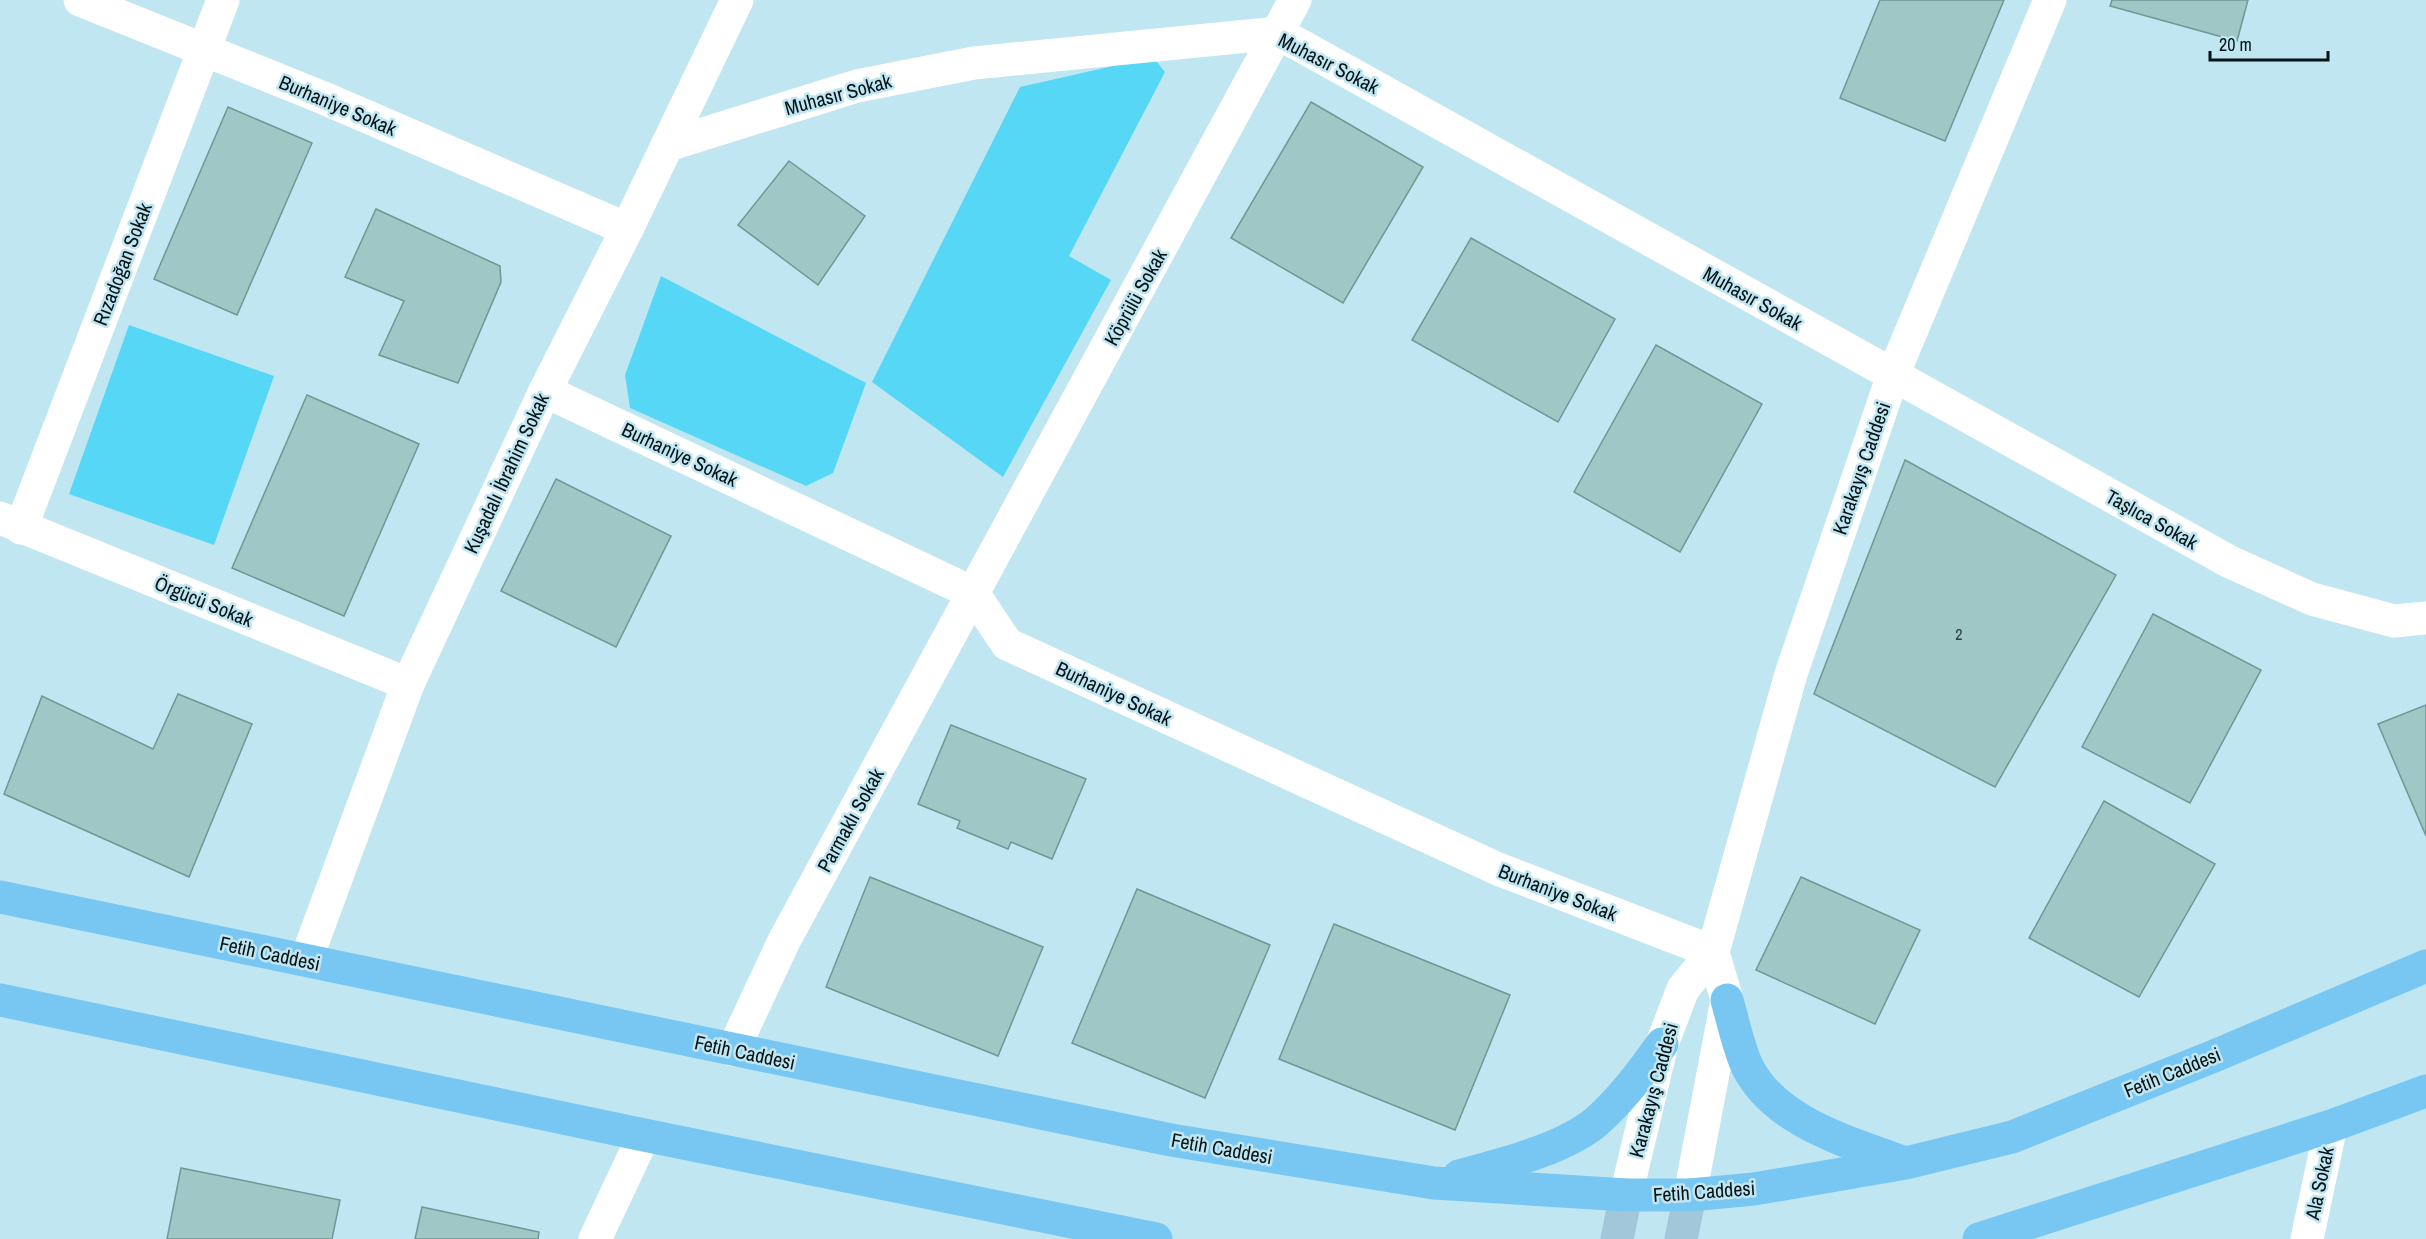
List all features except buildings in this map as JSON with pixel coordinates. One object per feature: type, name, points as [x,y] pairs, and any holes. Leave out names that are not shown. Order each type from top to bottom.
[{"type":"main road","name":"Fetih Caddesi","points":[[0,897],[1171,1140],[1434,1184],[1626,1195],[1690,1195],[1754,1189],[1906,1163],[2012,1137],[2230,1049],[2426,966]]},
{"type":"main road","points":[[0,1000],[644,1135],[1156,1239]]},
{"type":"main road","points":[[1727,1000],[1748,1067],[1770,1096],[1790,1114],[1817,1129],[1906,1163]]},
{"type":"main road","points":[[1434,1184],[1538,1152],[1568,1139],[1594,1123],[1618,1101],[1662,1044]]},
{"type":"main road","points":[[1979,1239],[2331,1126],[2426,1091]]},
{"type":"main road","name":"Karakayış Caddesi","points":[[1617,1239],[1626,1195]]},
{"type":"main road","points":[[1681,1239],[1690,1195]]},
{"type":"street","name":"Burhaniye Sokak","points":[[81,0],[326,99],[627,229]]},
{"type":"street","name":"Rızadoğan Sokak","points":[[11,523],[223,0]]},
{"type":"street","name":"Kuşadalı İbrahim Sokak","points":[[306,960],[408,684],[545,391],[627,229],[737,0]]},
{"type":"street","name":"Köprülü Sokak","points":[[974,593],[1295,0]]},
{"type":"street","name":"Karakayış Caddesi","points":[[1626,1195],[1662,1044],[1683,989],[1713,952],[1791,674],[1893,375],[2050,0]]},
{"type":"street","name":"Muhasır Sokak","points":[[668,145],[856,86],[974,63],[1278,33],[1893,375]]},
{"type":"street","name":"Taşlıca Sokak","points":[[1893,375],[2240,566],[2312,599],[2394,621],[2426,618]]},
{"type":"street","name":"Burhaniye Sokak","points":[[545,391],[974,593],[1007,644],[1498,869],[1713,952]]},
{"type":"street","name":"Örgücü Sokak","points":[[11,523],[408,684]]},
{"type":"street","name":"Parmaklı Sokak","points":[[734,1050],[784,941],[974,593]]},
{"type":"street","points":[[1690,1195],[1727,1000],[1713,952]]},
{"type":"street","name":"Ala Sokak","points":[[2307,1239],[2331,1126]]},
{"type":"street","points":[[595,1239],[644,1135]]},
{"type":"shaded area","points":[[1153,57],[1165,72],[1069,256],[1111,280],[1003,477],[872,382],[1020,87]]},
{"type":"shaded area","points":[[661,276],[866,383],[833,473],[806,486],[630,408],[625,375]]},
{"type":"shaded area","points":[[129,325],[274,376],[214,545],[69,494]]}]
